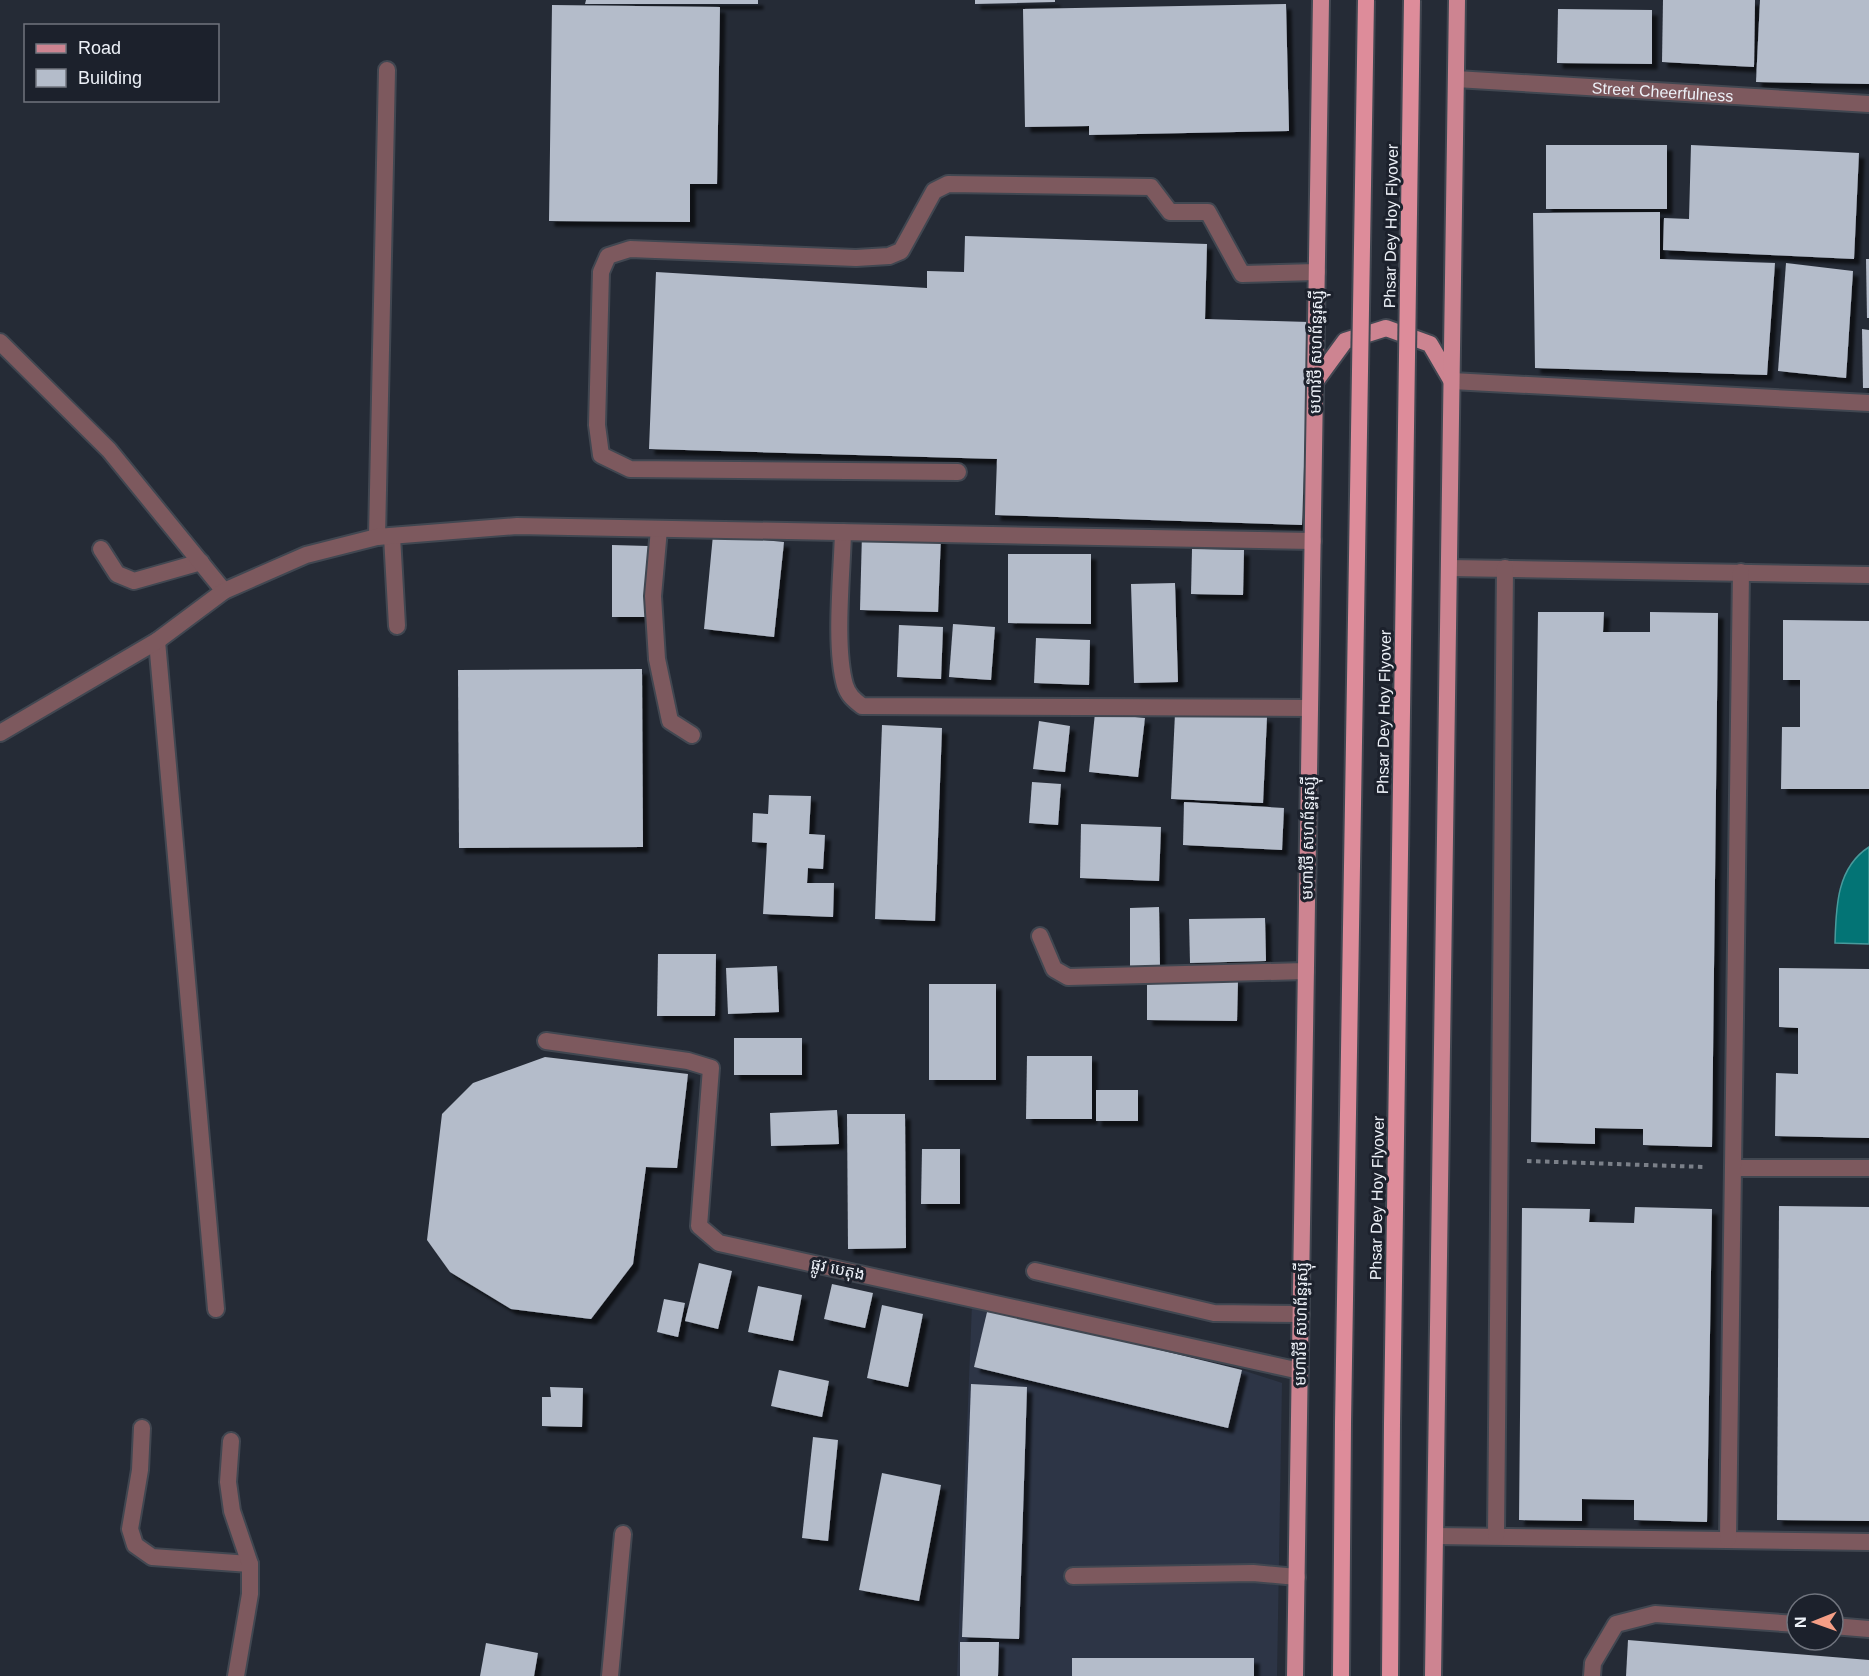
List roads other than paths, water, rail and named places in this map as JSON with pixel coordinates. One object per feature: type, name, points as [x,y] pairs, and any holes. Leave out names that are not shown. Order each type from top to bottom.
[{"type":"highway","name":"Phsar Dey Hoy Flyover","points":[[1341,1676],[1366,0]]},
{"type":"highway","name":"Phsar Dey Hoy Flyover","points":[[1390,1676],[1412,0]]},
{"type":"main road","name":"មហាវិថី សហព័ន្ធរុស្ស៊ី","points":[[1295,1676],[1321,0]]},
{"type":"main road","points":[[1433,1676],[1457,0]]},
{"type":"main road","points":[[1315,382],[1345,341],[1386,328],[1430,344],[1452,381]]},
{"type":"street","points":[[387,70],[385,536],[398,626]]},
{"type":"street","name":"Street Cheerfulness","points":[[1456,79],[1869,104]]},
{"type":"street","points":[[958,472],[630,469],[602,454],[597,425],[601,272],[608,256],[630,249],[856,258],[889,256],[901,251],[934,190],[948,184],[1151,187],[1170,212],[1208,212],[1242,274],[1317,272]]},
{"type":"street","points":[[0,342],[110,450],[224,591]]},
{"type":"street","points":[[1452,381],[1869,403]]},
{"type":"street","points":[[0,733],[157,641],[224,591],[306,555],[385,536],[517,525],[1312,541]]},
{"type":"street","points":[[659,529],[652,596],[657,659],[670,721],[692,735]]},
{"type":"street","points":[[843,532],[841,652],[845,686],[851,697],[862,706],[1310,708]]},
{"type":"street","points":[[101,549],[117,574],[134,581],[201,562]]},
{"type":"street","points":[[1449,568],[1869,575]]},
{"type":"street","points":[[1496,1536],[1505,568]]},
{"type":"street","points":[[1728,1539],[1741,572]]},
{"type":"street","points":[[157,641],[216,1309]]},
{"type":"street","points":[[1040,936],[1054,969],[1068,977],[1306,971]]},
{"type":"street","name":"ផ្លូវ បេតុង","points":[[546,1041],[688,1061],[711,1068],[700,1185],[699,1226],[719,1243],[1300,1371]]},
{"type":"street","points":[[1733,1168],[1869,1168]]},
{"type":"street","points":[[1035,1271],[1214,1313],[1301,1314]]},
{"type":"street","points":[[142,1428],[140,1470],[129,1530],[135,1545],[152,1557],[250,1564]]},
{"type":"street","points":[[231,1441],[228,1482],[232,1511],[250,1564],[250,1594],[236,1676]]},
{"type":"street","points":[[610,1676],[623,1534]]},
{"type":"street","points":[[1435,1536],[1869,1542]]},
{"type":"street","points":[[1073,1576],[1253,1573],[1297,1577]]},
{"type":"street","points":[[1592,1676],[1593,1663],[1616,1624],[1655,1614],[1785,1623]]},
{"type":"street","points":[[1845,1627],[1869,1629]]}]
